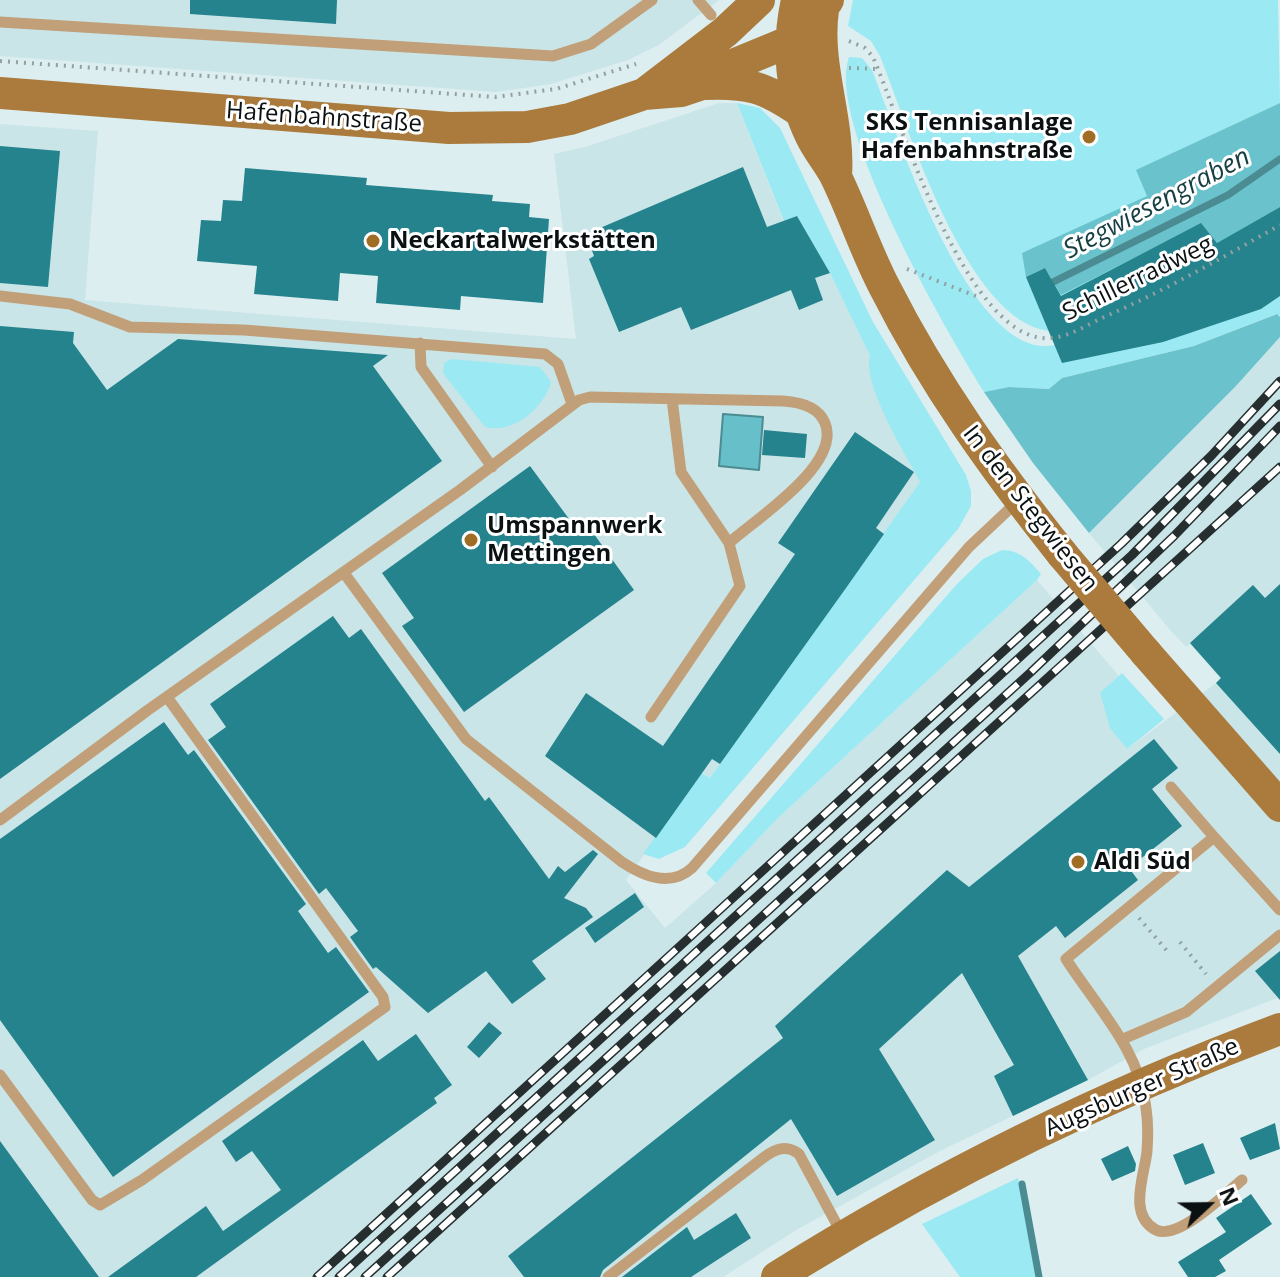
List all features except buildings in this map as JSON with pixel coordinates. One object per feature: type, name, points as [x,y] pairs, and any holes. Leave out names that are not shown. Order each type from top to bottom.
[{"type":"main road","name":"Hafenbahnstraße","points":[[644,94],[722,19],[759,0]]},
{"type":"main road","name":"Hafenbahnstraße","points":[[722,19],[806,17]]},
{"type":"main road","name":"Hafenbahnstraße","points":[[699,85],[806,17]]},
{"type":"main road","name":"In den Stegwiesen","points":[[806,17],[833,67],[836,176]]},
{"type":"main road","name":"In den Stegwiesen","points":[[806,17],[793,72],[801,112],[815,145],[836,176],[868,254],[922,356],[985,457],[1063,555],[1280,806]]},
{"type":"main road","name":"Hafenbahnstraße","points":[[0,93],[471,129],[558,122],[644,94],[699,85],[748,84],[769,92],[801,112]]},
{"type":"main road","name":"Augsburger Straße","points":[[777,1277],[843,1237],[1006,1151],[1142,1085],[1280,1029]]},
{"type":"lane","points":[[0,22],[553,56],[591,44],[652,0]]},
{"type":"lane","points":[[698,0],[722,19]]},
{"type":"lane","points":[[0,296],[70,304],[130,327],[180,326],[420,343],[549,356],[560,368],[572,404]]},
{"type":"lane","points":[[420,343],[421,367],[492,467]]},
{"type":"lane","points":[[0,820],[167,697],[492,467],[572,404],[590,397],[790,401],[813,408],[824,420],[828,441],[814,470],[729,543]]},
{"type":"lane","points":[[651,717],[740,586],[729,543],[682,475],[672,399]]},
{"type":"lane","points":[[344,573],[466,739],[622,862],[645,875],[666,879],[682,876],[692,868],[969,547],[1019,499]]},
{"type":"lane","points":[[0,1075],[92,1200],[100,1205],[142,1180],[385,1007],[383,997],[167,697]]},
{"type":"lane","points":[[1171,787],[1280,910]]},
{"type":"lane","points":[[1214,837],[1066,959],[1097,1008],[1123,1039],[1142,1085],[1147,1153],[1140,1201],[1150,1226],[1164,1232],[1175,1231],[1242,1180]]},
{"type":"lane","points":[[1123,1039],[1177,1017],[1280,935]]},
{"type":"lane","points":[[608,1277],[763,1158],[784,1148],[799,1154],[843,1237]]},
{"type":"path","name":"Schillerradweg","points":[[843,39],[865,48],[878,69],[956,257],[985,299],[1022,330],[1042,338],[1055,338],[1183,281],[1280,225]]},
{"type":"path","points":[[0,61],[495,97],[556,89],[641,61]]},
{"type":"path","points":[[833,67],[878,69]]},
{"type":"path","points":[[868,254],[985,299]]},
{"type":"path","points":[[1130,906],[1168,952]]},
{"type":"path","points":[[1180,942],[1217,987]]},
{"type":"shaded area","points":[[0,0],[719,0],[659,45],[628,60],[551,84],[496,92],[0,56]]},
{"type":"shaded area","points":[[853,0],[1278,0],[1280,103],[1137,170],[1148,196],[1045,268],[1201,223],[1217,242],[1280,207],[1280,317],[1276,314],[1194,346],[1062,378],[1049,389],[1009,387],[984,392],[919,277],[871,176],[855,129],[846,88],[849,57],[862,58],[872,70],[918,188],[967,282],[994,318],[1024,341],[1055,345],[1049,331],[1019,319],[992,294],[966,258],[924,171],[880,56],[871,41],[848,26]]},
{"type":"shaded area","points":[[719,103],[737,103],[783,220],[797,216],[830,273],[870,356],[879,400],[920,482],[710,778],[703,773],[626,880],[665,928],[716,883],[778,818],[1037,580],[1119,676],[1100,694],[1127,749],[1216,683],[1220,678],[1190,644],[1186,647],[1171,631],[1089,533],[1235,387],[1280,337],[1280,997],[1144,1049],[1088,1080],[942,1150],[798,1229],[723,1277],[0,1277],[0,124],[98,131],[85,300],[576,339],[554,154],[585,147]]},
{"type":"shaded area","points":[[737,103],[760,108],[780,128],[873,322],[966,475],[971,506],[958,529],[685,847],[659,859],[643,854],[702,773],[710,778],[920,482],[879,401],[869,369],[870,356],[830,273],[797,216],[784,221]]},
{"type":"shaded area","points":[[1280,103],[1280,207],[1217,243],[1201,224],[1061,295],[1045,268],[1026,277],[1022,253],[1147,196],[1136,170]]},
{"type":"shaded area","points":[[1277,314],[1280,317],[1280,337],[1235,387],[1089,533],[1033,463],[984,392],[1009,387],[1049,389],[1062,378],[1194,346]]},
{"type":"shaded area","points":[[452,359],[540,367],[551,382],[541,401],[526,417],[506,427],[485,427],[443,373],[444,363]]},
{"type":"shaded area","points":[[723,414],[763,417],[759,470],[719,466]]},
{"type":"shaded area","points":[[1002,550],[1019,554],[1029,561],[1041,574],[1037,580],[778,818],[716,883],[706,873],[956,585],[983,559]]},
{"type":"shaded area","points":[[1122,673],[1164,719],[1127,749],[1110,728],[1100,693]]},
{"type":"shaded area","points":[[1018,1178],[1036,1277],[960,1277],[922,1224]]},
{"type":"waterway","name":"Stegwiesengraben","points":[[1053,282],[1228,195],[1280,159]]},
{"type":"waterway","points":[[1022,1184],[1039,1277]]},
{"type":"railway","points":[[317,1277],[1121,544],[1211,456],[1280,381]]},
{"type":"railway","points":[[339,1277],[1132,555],[1280,404]]},
{"type":"railway","points":[[365,1277],[1031,672],[1174,536],[1280,426]]},
{"type":"railway","points":[[387,1277],[1280,467]]},
{"type":"place","name":"SKS Tennisanlage Hafenbahnstraße","points":[[1089,137]]},
{"type":"place","name":"Neckartalwerkstätten","points":[[373,241]]},
{"type":"place","name":"Umspannwerk Mettingen","points":[[471,540]]},
{"type":"place","name":"Aldi Süd","points":[[1078,862]]}]
